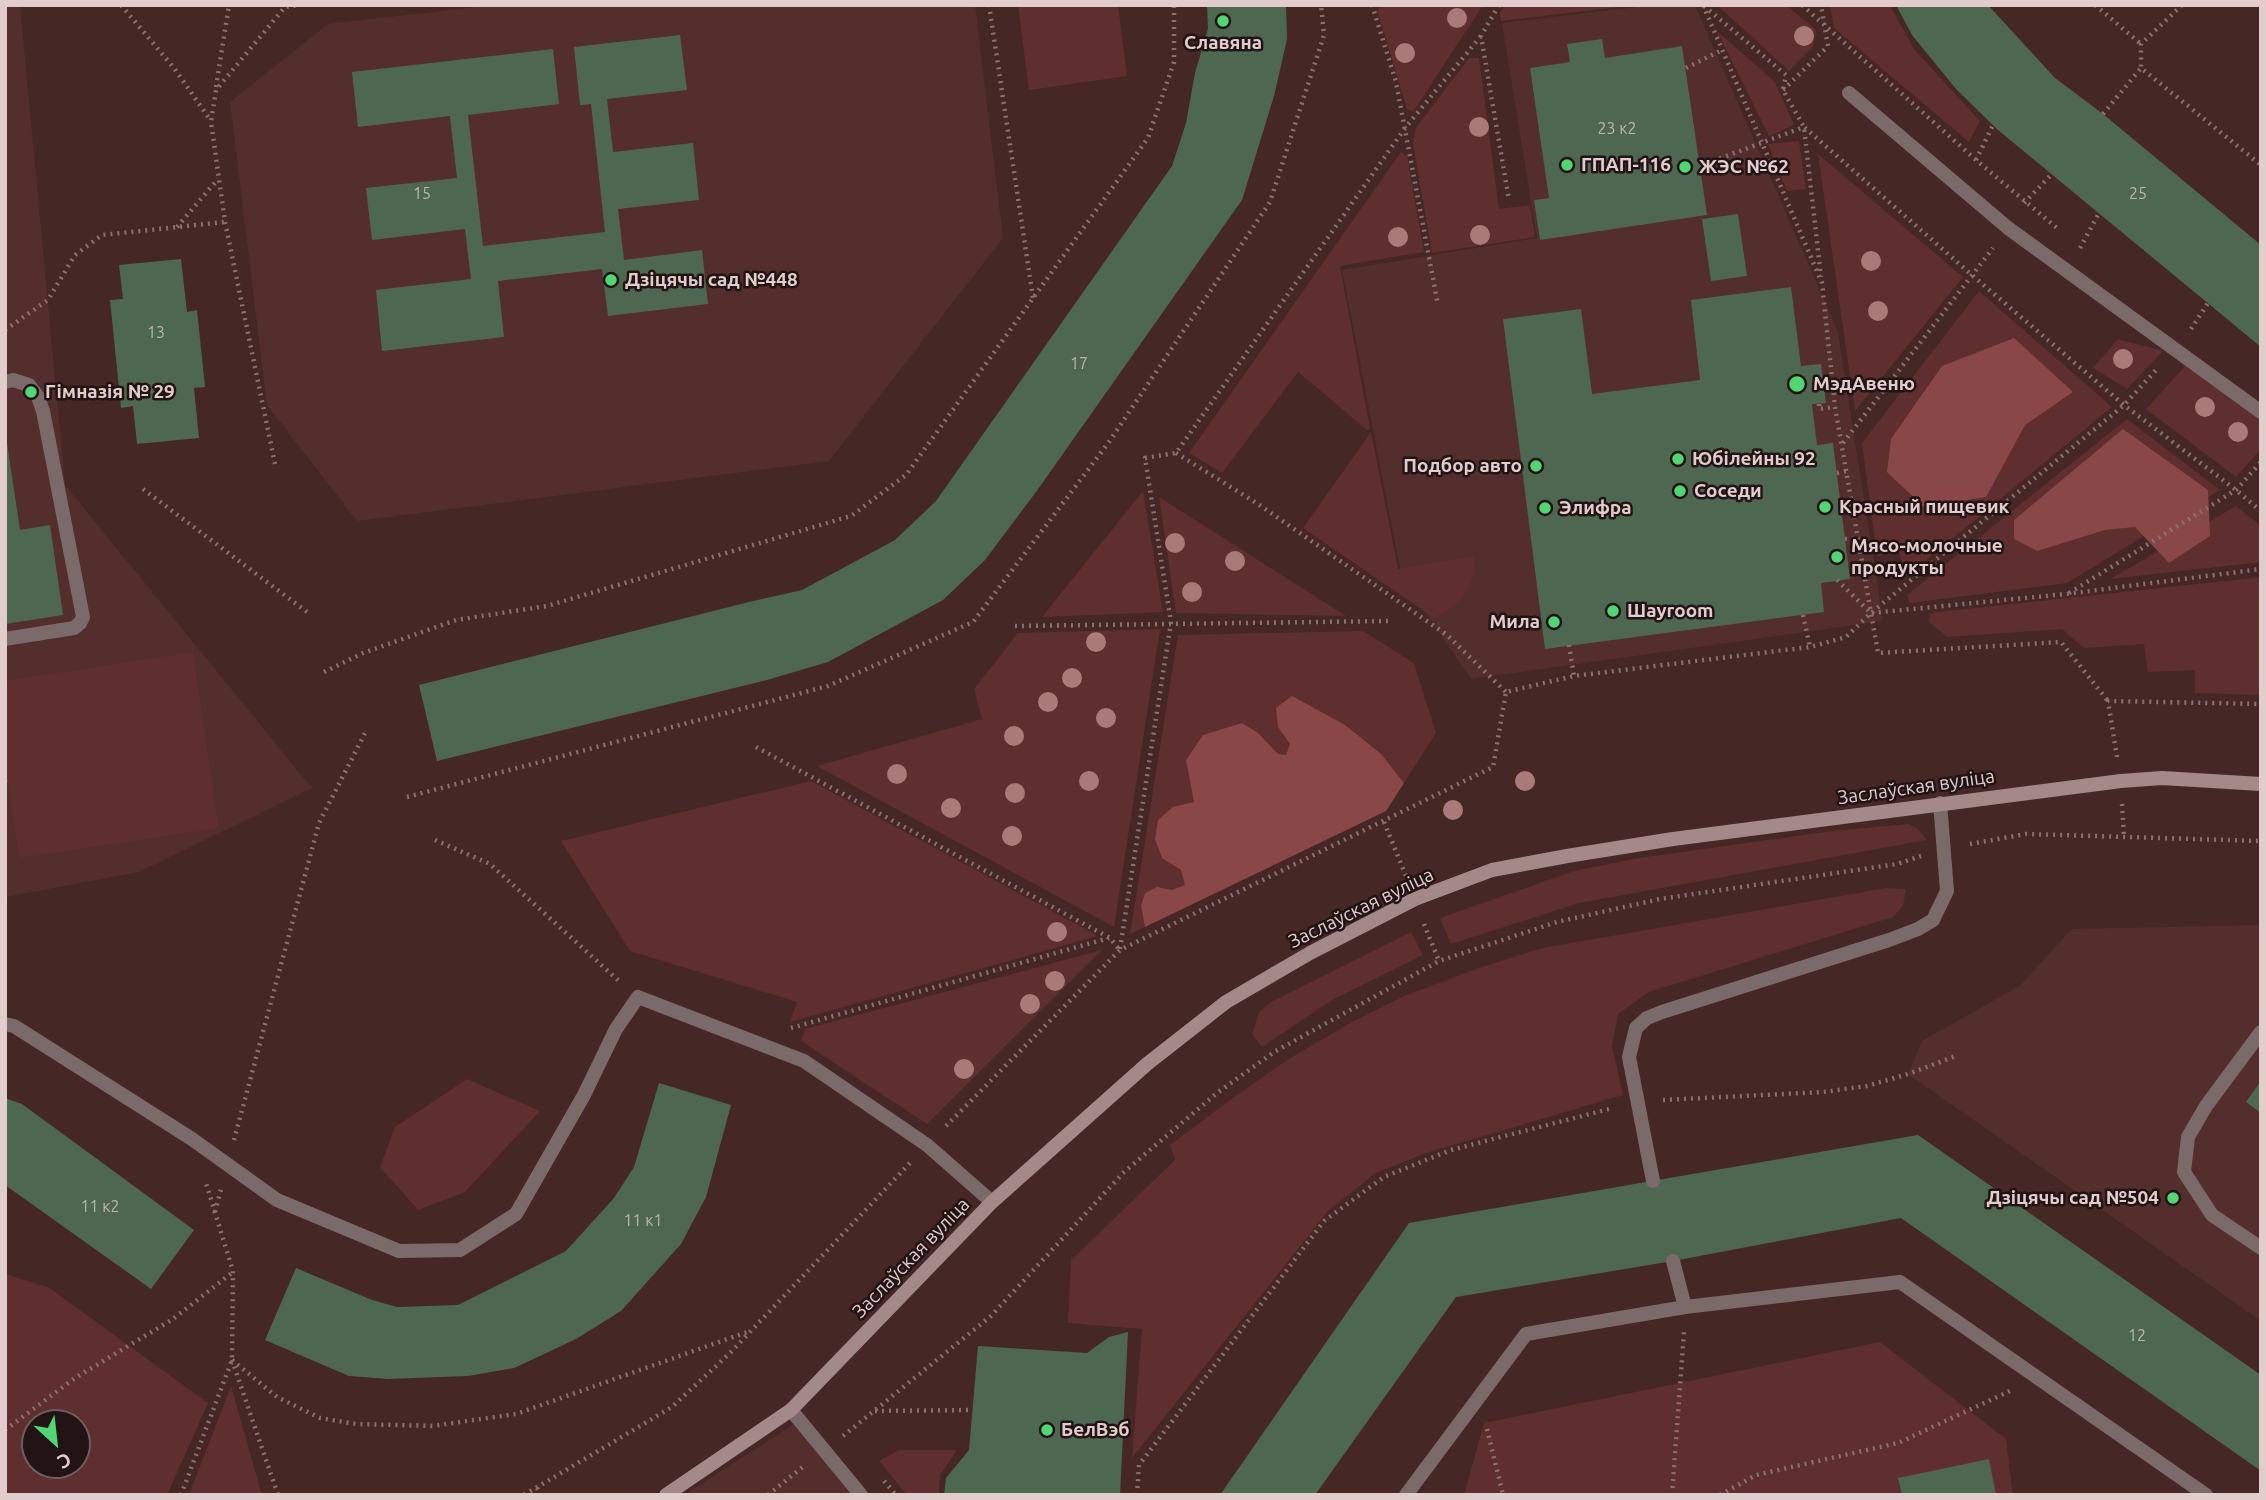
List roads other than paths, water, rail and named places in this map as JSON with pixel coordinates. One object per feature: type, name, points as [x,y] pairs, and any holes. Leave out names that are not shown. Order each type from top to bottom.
[{"type":"main road","name":"Заслаўская вуліца","points":[[666,1495],[791,1410],[992,1202],[1147,1064],[1226,1002],[1310,953],[1415,899],[1492,870],[1643,843],[2121,781],[2162,778],[2261,784]]},
{"type":"lane","points":[[1849,93],[2008,228],[2261,412]]},
{"type":"lane","points":[[5,383],[13,380],[29,385],[38,397],[43,411],[83,617],[74,628],[5,639]]},
{"type":"lane","points":[[1653,1181],[1629,1057],[1636,1028],[1647,1018],[1662,1012],[1889,940],[1933,920],[1948,891],[1940,803]]},
{"type":"lane","points":[[5,1024],[14,1026],[192,1139],[278,1199],[399,1251],[460,1250],[516,1214],[584,1095],[616,1029],[638,997],[804,1061],[927,1145],[992,1202]]},
{"type":"lane","points":[[2261,1032],[2206,1106],[2189,1137],[2184,1172],[2212,1216],[2261,1248]]},
{"type":"lane","points":[[1673,1261],[1685,1307]]},
{"type":"lane","points":[[1406,1495],[1526,1334],[1685,1307],[1900,1282],[2206,1495]]},
{"type":"lane","points":[[791,1410],[861,1495]]},
{"type":"place","name":"Славяна","points":[[1223,21]]},
{"type":"place","name":"ГПАП-116","points":[[1567,165]]},
{"type":"place","name":"ЖЭС №62","points":[[1685,167]]},
{"type":"place","name":"Дзіцячы сад №448","points":[[611,280]]},
{"type":"place","name":"МэдАвеню","points":[[1797,384]]},
{"type":"place","name":"Гімназія № 29","points":[[31,392]]},
{"type":"place","name":"Юбілейны 92","points":[[1678,459]]},
{"type":"place","name":"Подбор авто","points":[[1536,466]]},
{"type":"place","name":"Соседи","points":[[1680,491]]},
{"type":"place","name":"Красный пищевик","points":[[1825,507]]},
{"type":"place","name":"Элифра","points":[[1545,508]]},
{"type":"place","name":"Мясо-молочные продукты","points":[[1837,557]]},
{"type":"place","name":"Шауroom","points":[[1613,611]]},
{"type":"place","name":"Мила","points":[[1554,622]]},
{"type":"place","name":"Дзіцячы сад №504","points":[[2173,1198]]},
{"type":"place","name":"БелВэб","points":[[1047,1430]]}]
